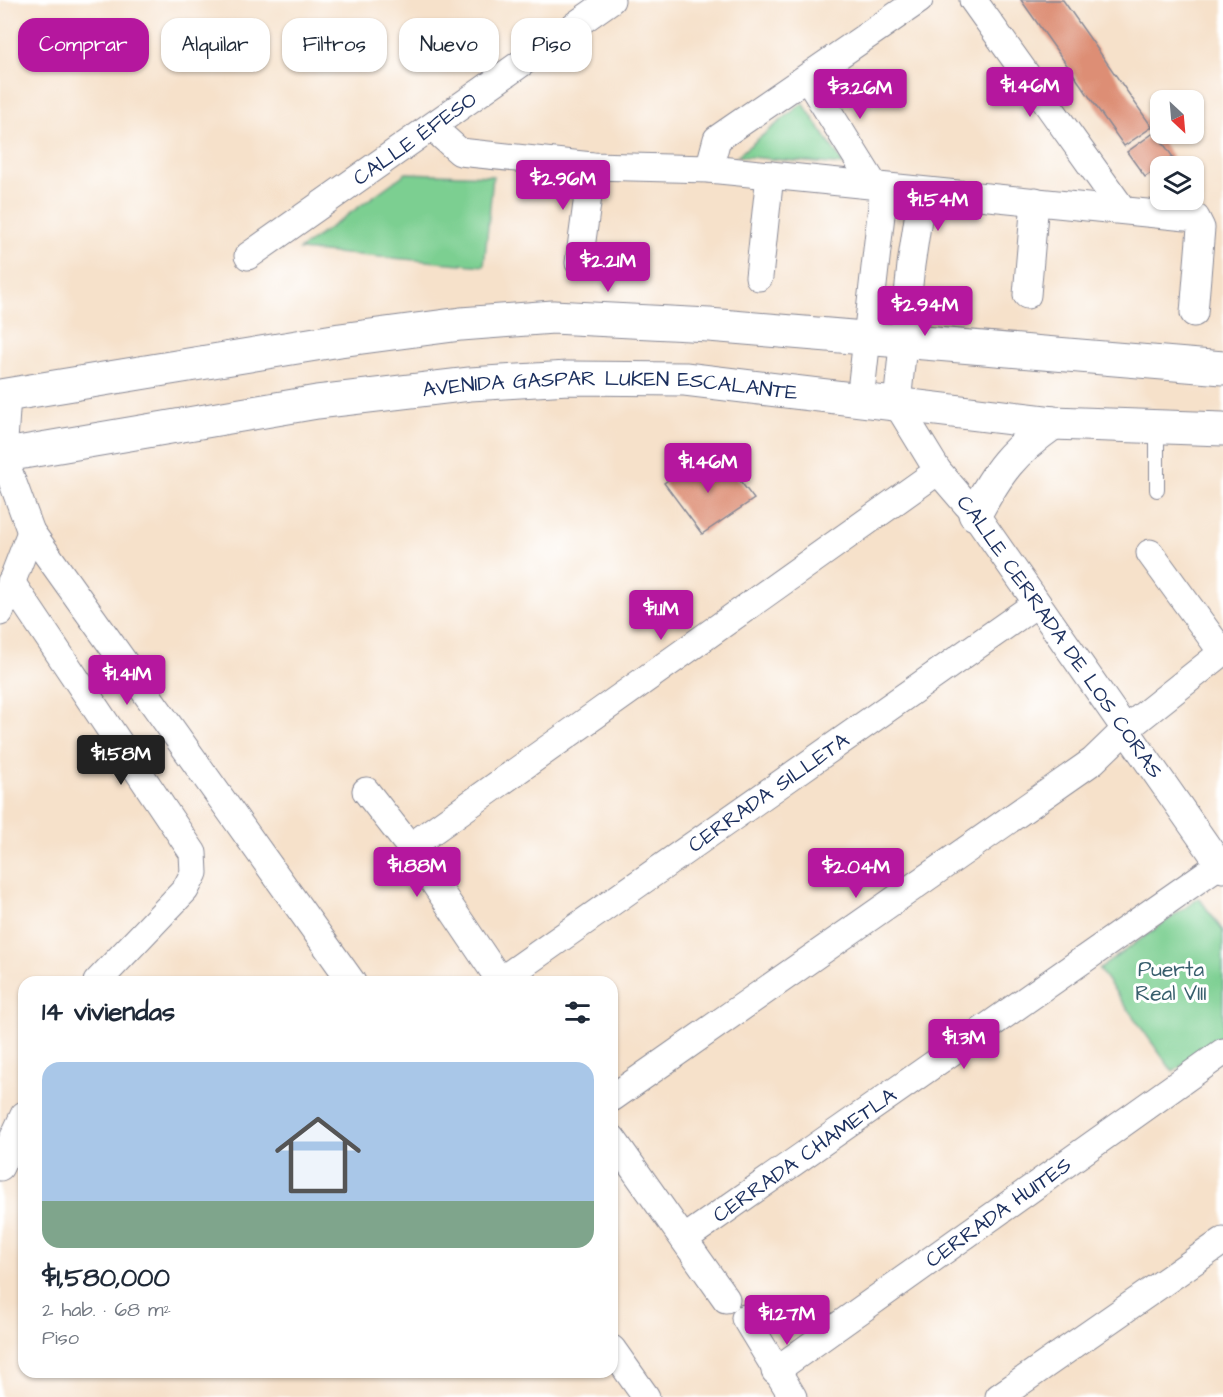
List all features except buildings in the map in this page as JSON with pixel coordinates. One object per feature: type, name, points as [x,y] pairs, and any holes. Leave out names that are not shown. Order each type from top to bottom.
[{"type":"street","name":"CALLE ÉFESO","points":[[248,256],[610,0]]},
{"type":"street","points":[[709,170],[717,139],[919,0]]},
{"type":"street","points":[[973,0],[1123,210]]},
{"type":"street","points":[[808,78],[879,186],[860,400]]},
{"type":"street","points":[[432,127],[460,152],[592,166],[709,170],[770,175],[1196,218],[1201,228],[1194,313]]},
{"type":"street","points":[[579,263],[592,166]]},
{"type":"street","points":[[759,278],[770,175]]},
{"type":"street","points":[[897,404],[902,343],[921,192]]},
{"type":"street","points":[[1027,295],[1035,201]]},
{"type":"street","points":[[348,976],[31,532],[1,456],[3,395],[340,340],[461,324],[553,317],[709,324],[866,340],[1223,368]]},
{"type":"street","name":"AVENIDA GASPAR LUKEN ESCALANTE","points":[[1,456],[317,402],[481,383],[568,378],[685,379],[1053,423],[1223,429]]},
{"type":"street","name":"CALLE CERRADA DE LOS CORAS","points":[[897,404],[938,471],[975,514],[1036,604],[1222,865]]},
{"type":"street","points":[[975,514],[993,481],[1022,446],[1053,423]]},
{"type":"street","points":[[410,848],[938,471]]},
{"type":"street","points":[[0,612],[31,532]]},
{"type":"street","points":[[618,1094],[1093,761],[1125,730],[1222,652],[1150,553]]},
{"type":"street","points":[[11,582],[193,853],[194,873],[184,890],[104,976]]},
{"type":"street","name":"CERRADA SILLETA","points":[[509,976],[1036,604]]},
{"type":"street","name":"CERRADA SILLETA","points":[[366,791],[410,848],[497,976]]},
{"type":"street","name":"CERRADA CHAMETLA","points":[[684,1239],[1222,865]]},
{"type":"street","name":"CERRADA HUITES","points":[[775,1371],[1223,1052]]},
{"type":"street","points":[[0,1167],[18,1128]]},
{"type":"street","points":[[618,1146],[726,1299]]},
{"type":"street","points":[[999,1397],[1223,1241]]},
{"type":"street","points":[[745,1318],[792,1397]]},
{"type":"street","points":[[618,1357],[646,1397]]},
{"type":"lane","points":[[1157,425],[1157,490]]},
{"type":"green space","points":[[803,103],[844,165],[737,156]]},
{"type":"green space","points":[[406,173],[493,176],[484,266],[299,250]]},
{"type":"green space","name":"Puerta Real VIII","points":[[1199,898],[1223,931],[1223,1036],[1173,1072],[1099,969]]}]
